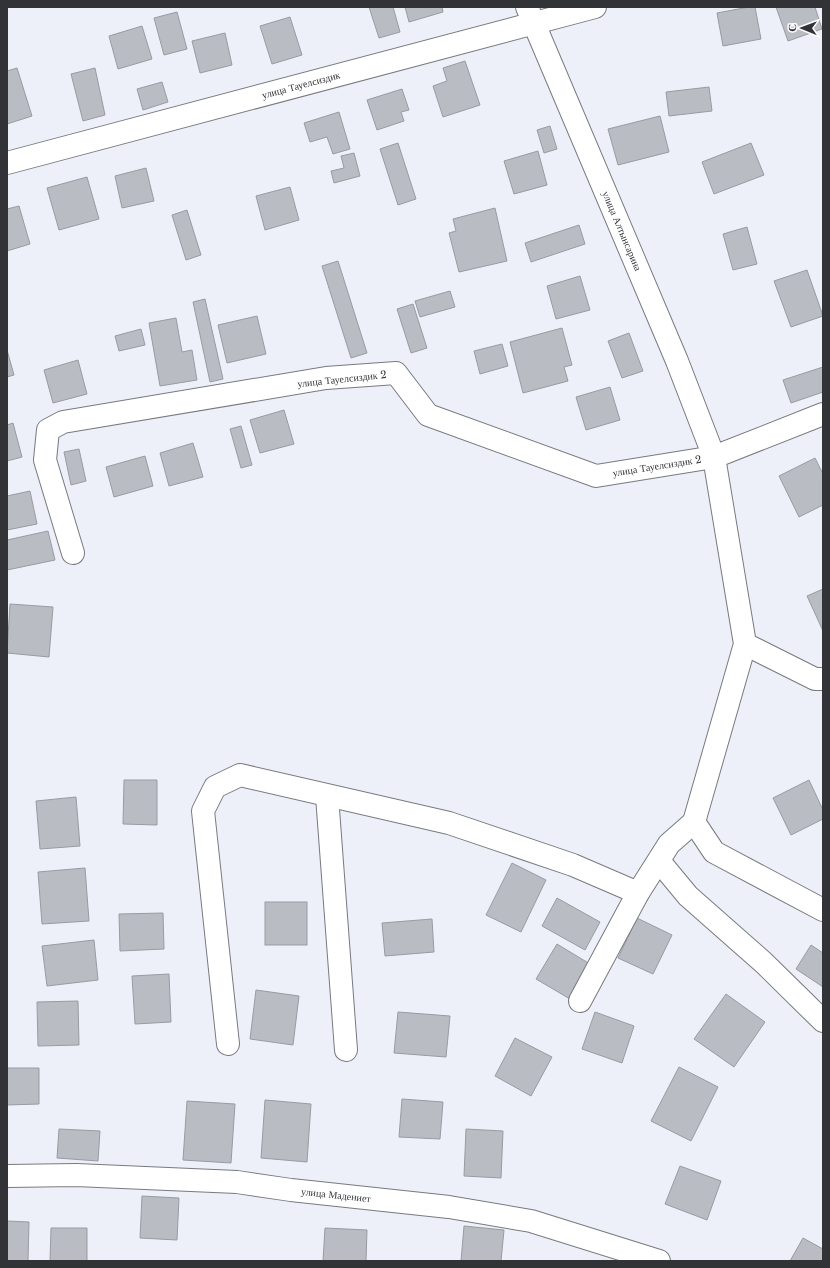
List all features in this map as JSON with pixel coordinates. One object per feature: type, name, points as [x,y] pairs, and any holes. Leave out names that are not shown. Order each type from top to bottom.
[{"type":"street","name":"улица Тауелсиздик","points":[[7,163],[531,15],[595,7]]},
{"type":"street","name":"улица Алтынсарина","points":[[531,15],[674,353],[714,457],[745,644]]},
{"type":"street","name":"улица Тауелсиздик 2","points":[[73,553],[45,460],[48,430],[63,422],[326,378],[396,373],[428,415],[596,476],[714,457],[823,414]]},
{"type":"street","points":[[580,1001],[638,893],[669,844],[694,822],[745,644],[815,679],[823,679]]},
{"type":"street","points":[[228,1044],[203,811],[215,787],[240,775],[449,823],[573,865],[638,893]]},
{"type":"street","points":[[327,796],[346,1050]]},
{"type":"street","points":[[694,822],[714,852],[823,910]]},
{"type":"street","points":[[659,860],[688,896],[764,963],[823,1021]]},
{"type":"street","name":"улица Мадениет","points":[[7,1176],[76,1175],[236,1182],[291,1190],[449,1207],[532,1221],[659,1261]]},
{"type":"building","points":[[369,7],[393,7],[400,32],[379,38]]},
{"type":"building","points":[[405,7],[442,7],[443,12],[409,22]]},
{"type":"building","points":[[755,7],[761,39],[723,46],[717,13]]},
{"type":"building","points":[[776,7],[815,7],[822,29],[788,41]]},
{"type":"building","points":[[177,12],[187,49],[164,55],[154,18]]},
{"type":"building","points":[[290,17],[302,55],[272,64],[260,26]]},
{"type":"building","points":[[142,26],[152,59],[118,69],[109,36]]},
{"type":"building","points":[[225,33],[232,65],[200,73],[192,41]]},
{"type":"building","points":[[465,61],[480,105],[443,117],[433,86],[447,81],[443,68]]},
{"type":"building","points":[[17,68],[32,116],[7,124],[7,71]]},
{"type":"building","points":[[95,68],[105,115],[83,121],[71,74]]},
{"type":"building","points":[[162,82],[168,102],[143,110],[137,89]]},
{"type":"building","points":[[709,87],[712,111],[669,116],[666,92]]},
{"type":"building","points":[[402,89],[409,110],[401,112],[404,121],[377,130],[367,100]]},
{"type":"building","points":[[339,112],[350,149],[333,154],[327,137],[310,142],[304,123]]},
{"type":"building","points":[[660,116],[669,152],[618,165],[608,129]]},
{"type":"building","points":[[550,126],[557,149],[544,153],[537,130]]},
{"type":"building","points":[[398,143],[416,199],[398,205],[380,149]]},
{"type":"building","points":[[751,143],[764,175],[714,194],[702,162]]},
{"type":"building","points":[[538,151],[547,185],[514,194],[504,161]]},
{"type":"building","points":[[354,153],[360,176],[334,183],[331,171],[344,168],[341,156]]},
{"type":"building","points":[[146,168],[154,201],[122,208],[115,176]]},
{"type":"building","points":[[87,177],[99,219],[59,230],[47,188]]},
{"type":"building","points":[[290,187],[299,220],[265,230],[256,196]]},
{"type":"building","points":[[19,206],[30,244],[7,251],[7,209]]},
{"type":"building","points":[[495,208],[507,261],[459,272],[449,233],[456,231],[453,219]]},
{"type":"building","points":[[187,210],[201,255],[186,260],[172,215]]},
{"type":"building","points":[[579,225],[585,244],[531,262],[525,243]]},
{"type":"building","points":[[747,227],[757,264],[733,270],[723,234]]},
{"type":"building","points":[[338,261],[367,353],[351,358],[322,266]]},
{"type":"building","points":[[807,270],[823,316],[791,327],[774,281]]},
{"type":"building","points":[[580,276],[590,310],[556,319],[547,286]]},
{"type":"building","points":[[450,291],[455,307],[420,317],[415,301]]},
{"type":"building","points":[[205,299],[223,379],[210,382],[193,302]]},
{"type":"building","points":[[413,304],[427,348],[411,353],[397,309]]},
{"type":"building","points":[[257,316],[266,354],[227,363],[218,325]]},
{"type":"building","points":[[176,318],[182,352],[192,350],[197,380],[160,386],[149,323]]},
{"type":"building","points":[[562,328],[572,365],[564,367],[568,381],[523,393],[510,342]]},
{"type":"building","points":[[141,329],[145,345],[119,351],[115,336]]},
{"type":"building","points":[[629,333],[643,371],[622,378],[608,341]]},
{"type":"building","points":[[502,344],[508,366],[480,374],[474,351]]},
{"type":"building","points":[[7,350],[14,375],[7,377]]},
{"type":"building","points":[[78,360],[87,394],[53,403],[44,370]]},
{"type":"building","points":[[823,367],[823,392],[791,403],[783,380]]},
{"type":"building","points":[[610,387],[620,420],[586,430],[576,397]]},
{"type":"building","points":[[284,410],[294,444],[260,453],[250,420]]},
{"type":"building","points":[[13,423],[22,457],[7,461],[7,425]]},
{"type":"building","points":[[241,426],[252,465],[241,468],[230,429]]},
{"type":"building","points":[[193,443],[203,477],[169,486],[160,453]]},
{"type":"building","points":[[79,449],[86,481],[71,485],[64,452]]},
{"type":"building","points":[[145,456],[153,486],[114,497],[106,467]]},
{"type":"building","points":[[815,458],[823,474],[823,505],[799,517],[779,476]]},
{"type":"building","points":[[30,491],[37,524],[7,530],[7,496]]},
{"type":"building","points":[[48,531],[55,560],[7,570],[7,540]]},
{"type":"building","points":[[823,589],[823,631],[807,596]]},
{"type":"building","points":[[10,604],[53,607],[49,657],[7,653]]},
{"type":"building","points":[[124,780],[157,780],[157,825],[123,824]]},
{"type":"building","points":[[809,780],[823,810],[823,819],[791,835],[773,798]]},
{"type":"building","points":[[76,797],[80,846],[40,849],[36,801]]},
{"type":"building","points":[[512,863],[546,880],[521,932],[486,915]]},
{"type":"building","points":[[85,868],[89,921],[42,924],[38,872]]},
{"type":"building","points":[[557,898],[600,922],[585,950],[542,926]]},
{"type":"building","points":[[265,902],[307,902],[307,945],[265,945]]},
{"type":"building","points":[[163,913],[164,949],[120,951],[119,914]]},
{"type":"building","points":[[637,918],[672,935],[653,974],[618,958]]},
{"type":"building","points":[[432,919],[434,952],[385,956],[382,923]]},
{"type":"building","points":[[94,940],[98,980],[47,986],[42,946]]},
{"type":"building","points":[[557,944],[590,964],[570,999],[536,979]]},
{"type":"building","points":[[811,945],[823,953],[823,987],[796,969]]},
{"type":"building","points":[[169,974],[171,1022],[135,1024],[132,976]]},
{"type":"building","points":[[256,990],[299,996],[293,1045],[250,1039]]},
{"type":"building","points":[[726,994],[765,1022],[734,1067],[694,1039]]},
{"type":"building","points":[[78,1001],[79,1045],[38,1046],[37,1002]]},
{"type":"building","points":[[398,1012],[450,1016],[446,1057],[394,1053]]},
{"type":"building","points":[[595,1012],[634,1026],[622,1063],[582,1049]]},
{"type":"building","points":[[515,1038],[552,1057],[531,1096],[495,1076]]},
{"type":"building","points":[[679,1067],[718,1087],[691,1141],[651,1121]]},
{"type":"building","points":[[7,1068],[39,1068],[39,1104],[7,1105]]},
{"type":"building","points":[[402,1099],[443,1102],[440,1139],[399,1137]]},
{"type":"building","points":[[265,1100],[311,1104],[307,1162],[261,1158]]},
{"type":"building","points":[[187,1101],[235,1104],[231,1163],[183,1160]]},
{"type":"building","points":[[59,1129],[100,1131],[98,1161],[57,1158]]},
{"type":"building","points":[[466,1129],[503,1131],[501,1178],[464,1176]]},
{"type":"building","points":[[680,1166],[721,1181],[707,1220],[665,1204]]},
{"type":"building","points":[[142,1196],[179,1198],[177,1240],[140,1238]]},
{"type":"building","points":[[7,1221],[29,1222],[28,1261],[7,1261]]},
{"type":"building","points":[[464,1226],[504,1230],[501,1261],[461,1261]]},
{"type":"building","points":[[51,1228],[87,1228],[87,1261],[50,1261]]},
{"type":"building","points":[[325,1228],[367,1230],[366,1261],[323,1261]]},
{"type":"building","points":[[803,1238],[823,1249],[823,1261],[790,1261]]}]
